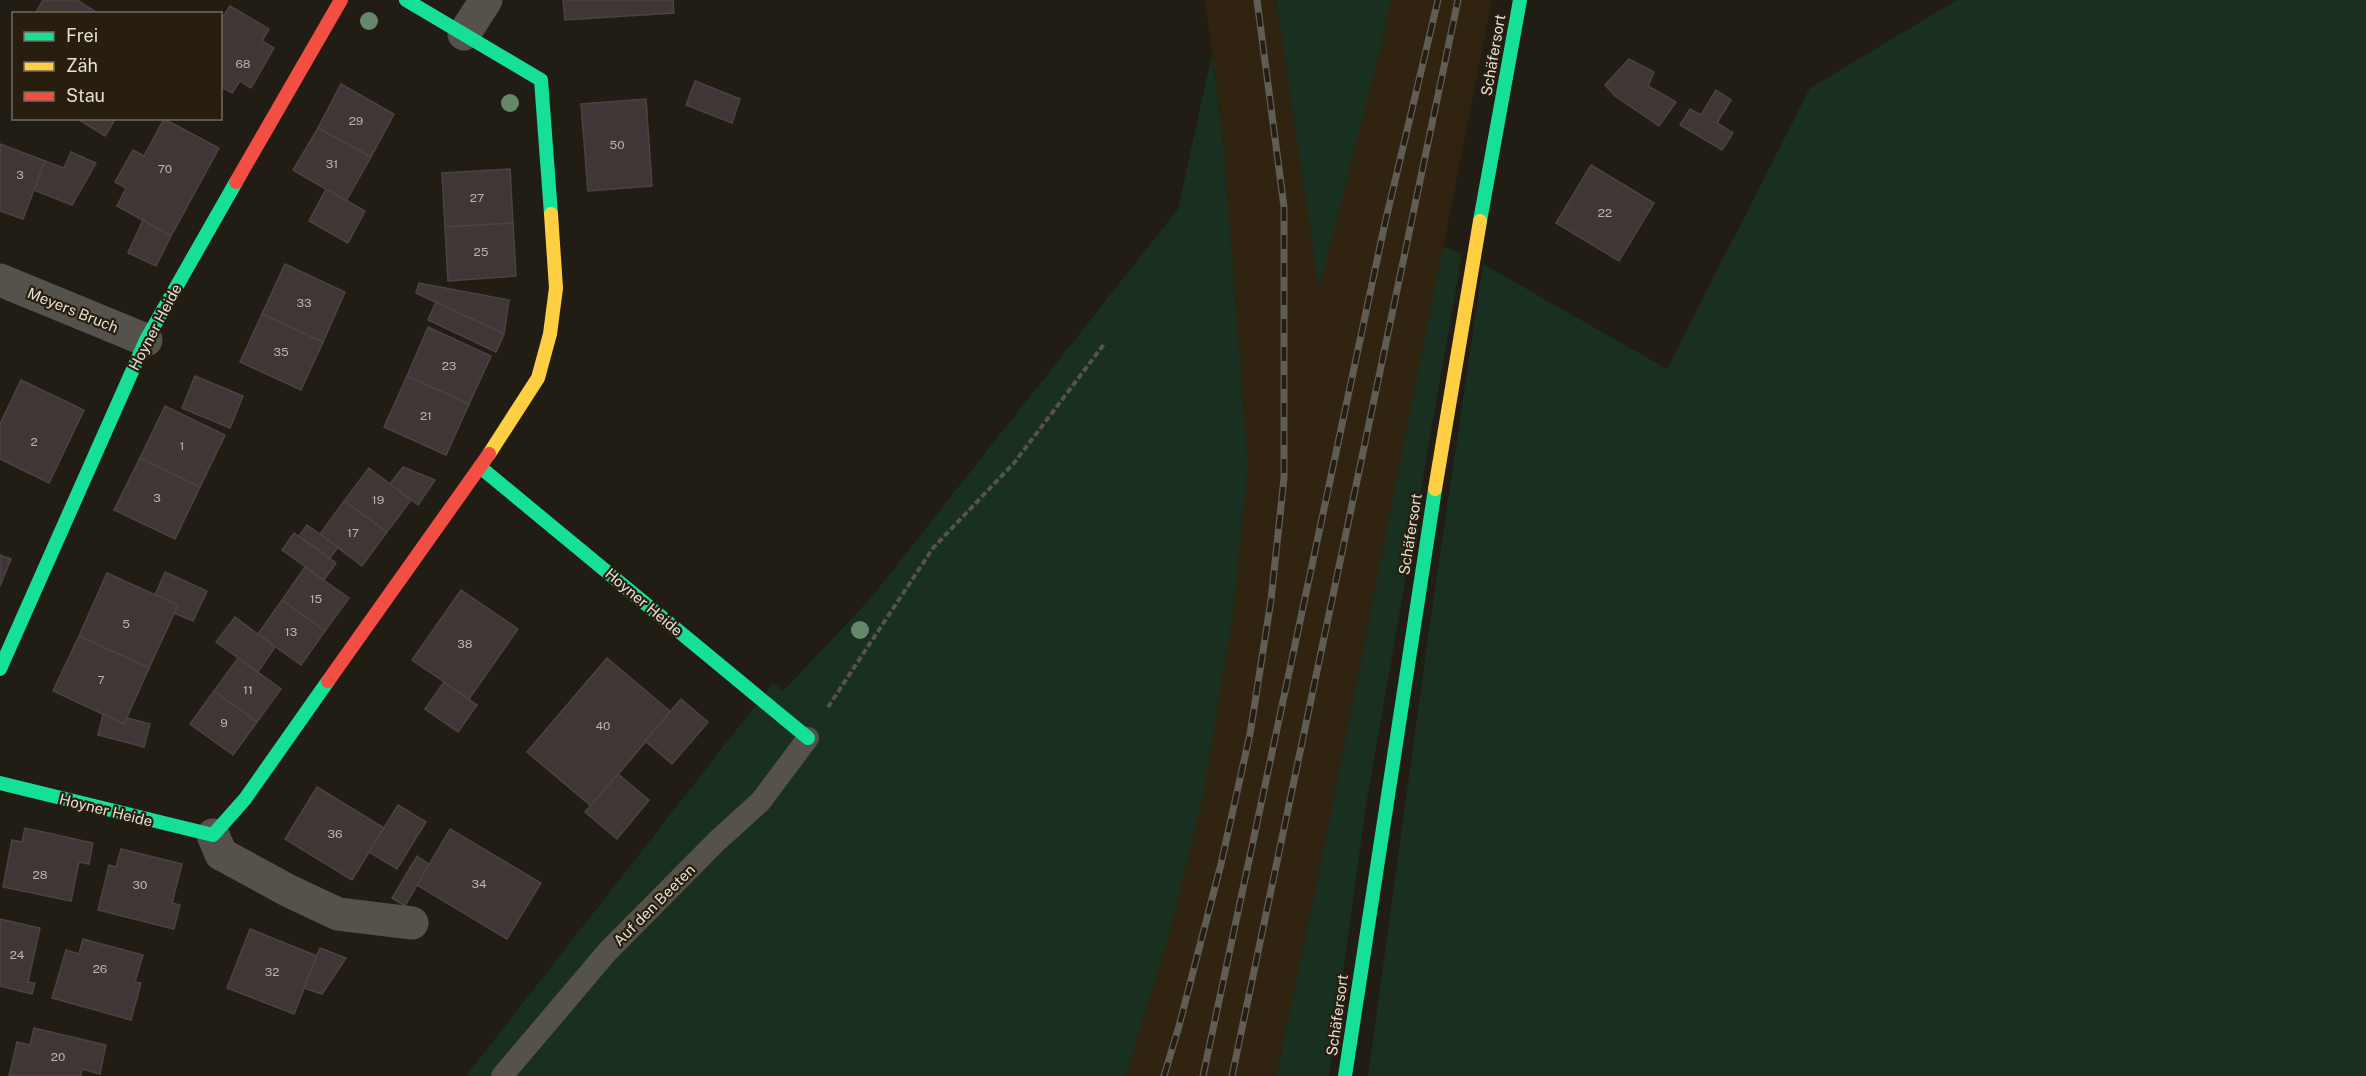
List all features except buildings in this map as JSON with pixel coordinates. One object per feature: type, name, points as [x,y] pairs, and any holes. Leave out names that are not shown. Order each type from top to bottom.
[{"type":"street","name":"Hoyner Heide","points":[[0,669],[146,340],[341,0]]},
{"type":"street","points":[[406,0],[540,80],[556,288],[550,334],[538,378],[480,467],[245,799],[213,835],[221,854],[289,891],[338,914],[412,923]]},
{"type":"street","points":[[464,34],[486,0]]},
{"type":"street","name":"Schäfersort","points":[[1345,1076],[1399,706],[1474,246],[1520,0]]},
{"type":"street","name":"Meyers Bruch","points":[[0,280],[146,340]]},
{"type":"street","name":"Hoyner Heide","points":[[480,467],[808,738]]},
{"type":"street","name":"Hoyner Heide","points":[[0,783],[213,835]]},
{"type":"lane","name":"Auf den Beeten","points":[[502,1076],[608,951],[717,841],[761,801],[808,738]]},
{"type":"path","points":[[808,738],[933,548],[1014,463],[1105,343]]},
{"type":"shaded area","points":[[1205,0],[1276,0],[1319,287],[1391,0],[1492,0],[1318,878],[1276,1076],[1126,1076],[1169,935],[1205,782],[1233,614],[1248,466],[1223,138]]},
{"type":"green space","points":[[1276,0],[1391,0],[1319,289]]},
{"type":"green space","points":[[1957,0],[2366,0],[2366,1076],[1368,1076],[1431,616],[1483,264],[1667,369],[1810,88]]},
{"type":"green space","points":[[1212,54],[1223,138],[1248,466],[1233,614],[1203,796],[1169,935],[1126,1076],[466,1076],[773,683],[783,691],[870,599],[1178,209]]},
{"type":"green space","points":[[1443,246],[1462,254],[1366,805],[1329,1076],[1276,1076],[1318,878]]},
{"type":"railway","points":[[1164,1076],[1221,864],[1250,734],[1271,600],[1284,478],[1284,207],[1257,0]]},
{"type":"railway","points":[[1203,1076],[1385,223],[1438,0]]},
{"type":"railway","points":[[1232,1076],[1458,0]]},
{"type":"traffic: fast","points":[[406,0],[541,80],[551,214]]},
{"type":"traffic: fast","points":[[1480,221],[1520,0]]},
{"type":"traffic: fast","points":[[0,669],[146,340],[236,182]]},
{"type":"traffic: fast","points":[[480,467],[808,738]]},
{"type":"traffic: fast","points":[[1345,1076],[1435,489]]},
{"type":"traffic: fast","points":[[0,783],[213,835],[245,799],[328,681]]},
{"type":"traffic: slow","points":[[489,454],[538,378],[550,334],[556,288],[551,214]]},
{"type":"traffic: slow","points":[[1435,489],[1480,221]]},
{"type":"traffic: jam","points":[[236,182],[341,0]]},
{"type":"traffic: jam","points":[[328,681],[489,454]]}]
